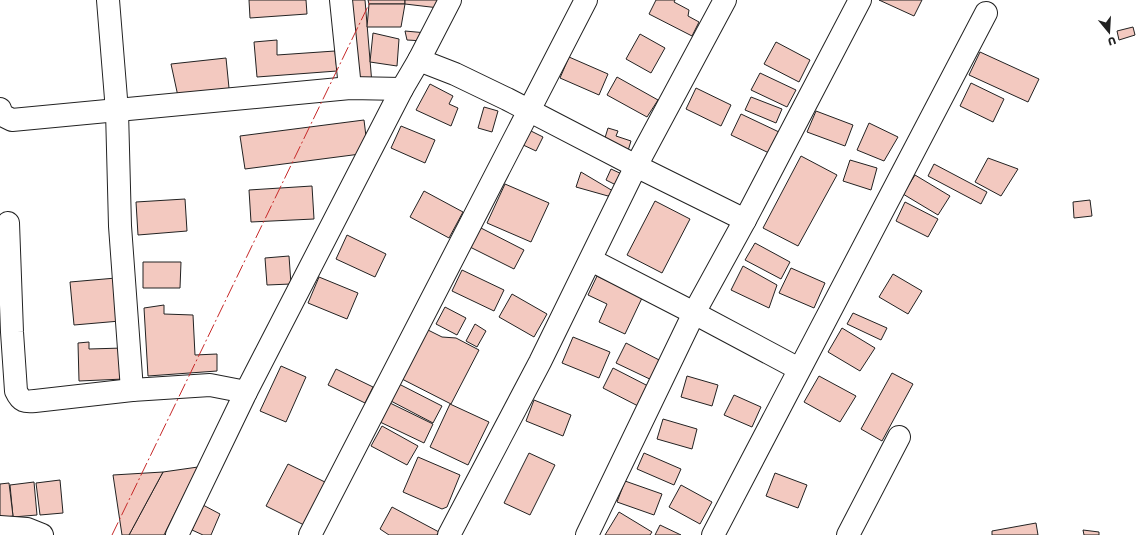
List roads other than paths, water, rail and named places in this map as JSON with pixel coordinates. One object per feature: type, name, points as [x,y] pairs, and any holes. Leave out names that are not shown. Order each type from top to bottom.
[{"type":"street","points":[[108,0],[117,111],[120,226],[132,390]]},
{"type":"street","points":[[341,0],[350,88]]},
{"type":"street","points":[[177,535],[246,392],[402,88],[419,60],[450,0]]},
{"type":"street","points":[[310,535],[586,0]]},
{"type":"street","points":[[455,533],[591,260],[636,166],[725,0]]},
{"type":"street","points":[[587,535],[694,313],[745,220],[860,0]]},
{"type":"street","points":[[713,535],[986,13]]},
{"type":"street","points":[[419,60],[455,74],[507,99],[636,166],[745,220]]},
{"type":"street","points":[[0,109],[2,115],[12,120],[350,88],[402,88]]},
{"type":"street","points":[[8,223],[16,391],[19,397],[25,402],[132,390],[210,385],[246,392]]},
{"type":"street","points":[[591,260],[799,369]]},
{"type":"street","points":[[848,535],[899,437]]},
{"type":"street","points":[[0,527],[27,529],[42,535]]}]
